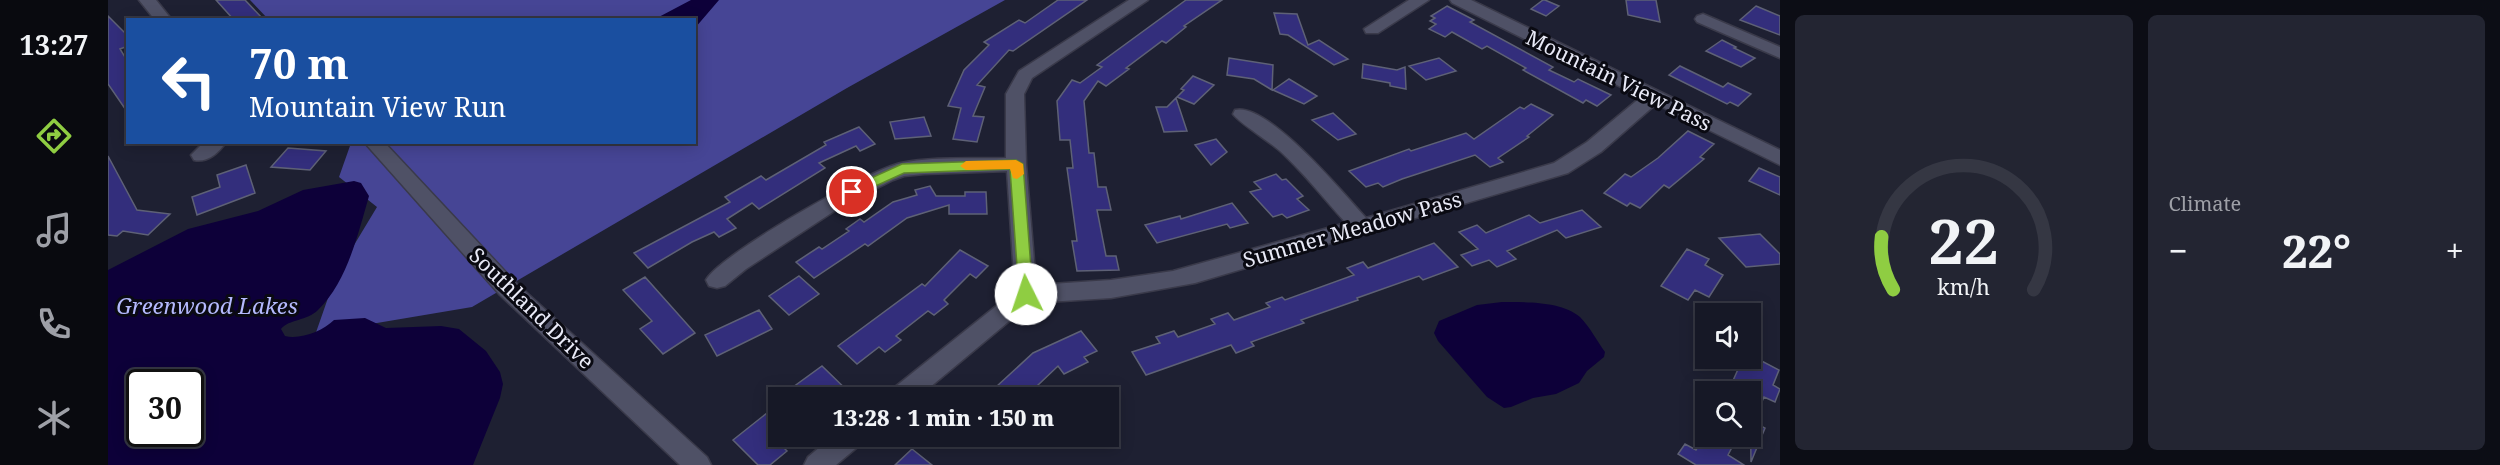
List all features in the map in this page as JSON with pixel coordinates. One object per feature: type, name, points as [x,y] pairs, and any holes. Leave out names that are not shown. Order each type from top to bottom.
[{"type":"street","points":[[147,0],[162,18]]},
{"type":"street","points":[[912,387],[1026,294],[1016,164],[1015,94],[1025,75],[1140,0]]},
{"type":"street","points":[[1372,29],[1421,0]]},
{"type":"street","name":"Mountain View Pass","points":[[1458,0],[1780,158]]},
{"type":"street","points":[[1703,19],[1780,53]]},
{"type":"street","name":"Summer Meadow Pass","points":[[1026,294],[1094,292],[1195,275],[1561,168],[1594,147],[1653,97]]},
{"type":"street","points":[[1242,114],[1259,123],[1274,135],[1362,227]]},
{"type":"street","points":[[201,154],[214,144]]},
{"type":"street","name":"Southland Drive","points":[[375,144],[508,289],[698,465]]},
{"type":"street","points":[[717,280],[738,263],[835,201],[902,168],[1016,164]]},
{"type":"street","points":[[817,465],[839,447]]},
{"type":"shaded area","points":[[250,0],[1005,0],[847,88],[472,307],[371,324],[313,341],[336,275],[377,207],[339,177],[351,144],[696,144],[696,18],[267,18]]},
{"type":"water","points":[[691,0],[719,0],[696,27],[696,18],[657,18]]},
{"type":"water","name":"Greenwood Lakes","points":[[354,181],[361,183],[369,196],[350,257],[337,286],[314,314],[289,323],[281,329],[285,336],[297,337],[311,334],[334,320],[365,318],[386,328],[441,326],[459,329],[486,351],[500,372],[503,384],[500,398],[473,465],[108,465],[108,270],[188,229],[258,211],[303,190]]},
{"type":"water","points":[[1502,302],[1553,305],[1572,312],[1580,317],[1590,330],[1605,352],[1604,357],[1587,371],[1579,383],[1556,394],[1533,398],[1504,408],[1487,397],[1438,341],[1434,333],[1439,321],[1477,305]]},
{"type":"building","points":[[216,0],[245,0],[262,18],[232,18]]},
{"type":"building","points":[[1058,0],[1087,0],[1013,51],[1009,50],[977,85],[985,87],[973,116],[984,117],[977,142],[953,139],[961,108],[948,106],[964,70],[989,45],[984,42],[1019,20],[1025,23]]},
{"type":"building","points":[[1186,0],[1222,0],[1184,26],[1186,27],[1166,43],[1162,41],[1106,86],[1098,81],[1084,101],[1089,153],[1094,153],[1098,187],[1106,187],[1111,210],[1097,210],[1106,256],[1116,256],[1119,270],[1077,271],[1072,241],[1077,241],[1067,168],[1073,168],[1070,140],[1060,140],[1057,101],[1072,80],[1080,83],[1102,67],[1097,65]]},
{"type":"building","points":[[1543,0],[1559,6],[1546,16],[1531,9]]},
{"type":"building","points":[[1626,0],[1656,0],[1660,22],[1628,15]]},
{"type":"building","points":[[1447,6],[1474,20],[1470,22],[1553,67],[1549,70],[1574,82],[1578,79],[1611,95],[1597,106],[1586,100],[1583,103],[1523,70],[1526,68],[1487,46],[1482,49],[1452,32],[1445,37],[1429,29],[1436,24],[1430,21],[1435,18],[1431,16]]},
{"type":"building","points":[[1756,6],[1780,16],[1780,35],[1740,20]]},
{"type":"building","points":[[1274,13],[1297,14],[1308,45],[1319,40],[1348,59],[1334,65],[1288,35],[1280,34]]},
{"type":"building","points":[[108,16],[126,34],[126,47],[120,49],[126,59],[126,110],[108,84]]},
{"type":"building","points":[[1722,40],[1755,58],[1741,67],[1706,51]]},
{"type":"building","points":[[1229,58],[1273,65],[1272,90],[1254,79],[1227,75]]},
{"type":"building","points":[[1439,58],[1456,71],[1426,80],[1409,66]]},
{"type":"building","points":[[1363,64],[1397,70],[1405,67],[1406,89],[1390,86],[1390,83],[1362,78]]},
{"type":"building","points":[[1680,66],[1723,87],[1728,83],[1751,94],[1738,106],[1730,102],[1727,104],[1669,75]]},
{"type":"building","points":[[1193,76],[1214,85],[1194,104],[1177,97]]},
{"type":"building","points":[[1289,79],[1317,96],[1304,104],[1273,90]]},
{"type":"building","points":[[1176,98],[1187,131],[1164,132],[1156,107],[1167,107]]},
{"type":"building","points":[[1531,104],[1553,115],[1527,136],[1529,137],[1498,158],[1503,162],[1490,167],[1475,155],[1383,187],[1378,183],[1366,187],[1349,171],[1409,149],[1411,151],[1466,133],[1474,139],[1520,107],[1524,109]]},
{"type":"building","points":[[1333,113],[1356,134],[1338,140],[1312,120]]},
{"type":"building","points":[[924,117],[931,136],[895,139],[890,122]]},
{"type":"building","points":[[859,127],[875,144],[860,151],[856,146],[819,163],[825,168],[759,209],[752,203],[727,219],[736,228],[719,237],[714,232],[692,242],[648,268],[634,253],[730,202],[725,197],[761,176],[766,180],[826,145],[824,142]]},
{"type":"building","points":[[1688,131],[1714,144],[1700,157],[1704,159],[1669,188],[1664,185],[1640,208],[1630,203],[1627,206],[1604,193],[1625,174],[1631,177],[1658,158]]},
{"type":"building","points":[[1216,139],[1227,152],[1211,165],[1195,145]]},
{"type":"building","points":[[288,148],[326,151],[310,170],[271,167]]},
{"type":"building","points":[[108,156],[137,210],[170,214],[148,235],[123,231],[117,236],[108,235]]},
{"type":"building","points":[[246,165],[255,193],[197,215],[192,197],[220,187],[217,175]]},
{"type":"building","points":[[1759,168],[1780,177],[1780,195],[1749,181]]},
{"type":"building","points":[[1276,174],[1282,180],[1286,179],[1303,196],[1297,199],[1309,210],[1287,218],[1282,214],[1273,217],[1250,192],[1261,189],[1254,182]]},
{"type":"building","points":[[930,186],[936,196],[965,196],[965,192],[986,192],[987,214],[949,214],[949,205],[907,218],[868,246],[865,244],[814,278],[796,262],[819,247],[822,249],[849,231],[846,229],[860,219],[864,222],[893,202],[917,195],[915,190]]},
{"type":"building","points":[[1232,203],[1248,223],[1230,228],[1227,224],[1157,243],[1145,225],[1180,216],[1181,219]]},
{"type":"building","points":[[1582,210],[1601,227],[1566,238],[1557,230],[1507,251],[1516,259],[1497,267],[1489,260],[1472,266],[1461,255],[1478,249],[1459,232],[1477,225],[1486,233],[1529,215],[1540,223]]},
{"type":"building","points":[[1760,234],[1780,254],[1780,264],[1746,267],[1719,238]]},
{"type":"building","points":[[1434,243],[1458,267],[1423,280],[1419,276],[1357,298],[1358,300],[1301,320],[1304,323],[1251,342],[1254,346],[1236,353],[1231,345],[1146,375],[1132,352],[1160,343],[1156,337],[1174,331],[1178,337],[1215,324],[1211,319],[1228,313],[1234,320],[1270,307],[1266,303],[1282,297],[1285,300],[1354,275],[1347,268],[1363,262],[1368,268]]},
{"type":"building","points":[[1687,249],[1709,259],[1705,265],[1723,275],[1709,297],[1695,290],[1688,300],[1661,286]]},
{"type":"building","points":[[960,250],[988,266],[976,278],[970,274],[944,300],[948,304],[934,315],[928,311],[896,336],[901,340],[885,352],[879,347],[857,364],[838,346],[922,284],[925,286]]},
{"type":"building","points":[[799,276],[819,294],[789,315],[769,296]]},
{"type":"building","points":[[645,277],[695,333],[663,354],[640,329],[652,321],[623,290]]},
{"type":"building","points":[[759,310],[772,329],[717,356],[705,335]]},
{"type":"building","points":[[1081,331],[1097,351],[1084,357],[1088,362],[1064,374],[1058,366],[1038,387],[996,387],[1033,353]]},
{"type":"building","points":[[1761,361],[1779,370],[1773,385],[1780,389],[1775,402],[1764,397],[1761,404],[1761,381],[1733,381],[1738,369],[1761,369]]},
{"type":"building","points":[[822,366],[844,387],[793,387]]},
{"type":"building","points":[[767,413],[768,447],[783,447],[787,451],[770,465],[758,465],[733,440]]},
{"type":"building","points":[[1761,426],[1765,428],[1761,438]]},
{"type":"building","points":[[1685,444],[1696,450],[1698,447],[1732,447],[1728,455],[1744,465],[1696,465],[1678,454]]},
{"type":"building","points":[[1751,447],[1757,447],[1751,462]]},
{"type":"building","points":[[912,449],[932,465],[895,465]]},
{"type":"slow traffic","points":[[966,166],[1016,164],[1017,174]]},
{"type":"route","points":[[852,192],[902,168],[1016,164],[1026,294]]}]
